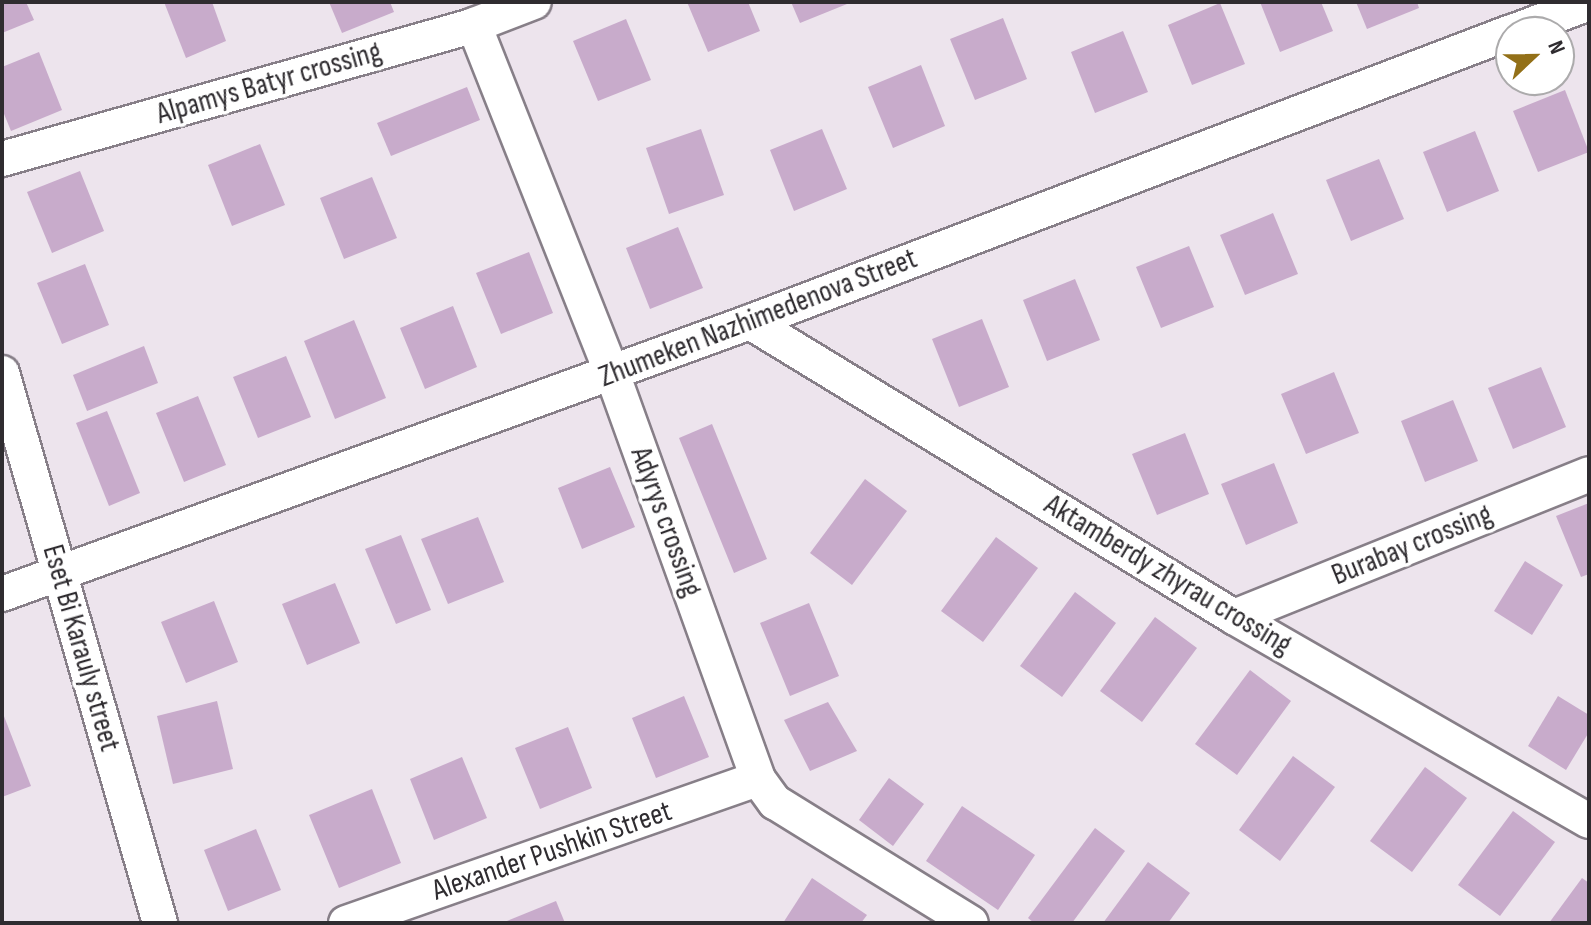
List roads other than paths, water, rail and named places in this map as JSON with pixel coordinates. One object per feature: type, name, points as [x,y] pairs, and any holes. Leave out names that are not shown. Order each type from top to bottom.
[{"type":"street","name":"Alpamys Batyr crossing","points":[[2,159],[474,25],[534,2]]},
{"type":"street","name":"Zhumeken Nazhimedenova Street","points":[[1554,16],[1589,3]]},
{"type":"street","name":"Adyrys crossing","points":[[474,25],[612,373],[758,779],[775,802],[971,923]]},
{"type":"street","name":"Zhumeken Nazhimedenova Street","points":[[2,594],[750,322],[1495,38]]},
{"type":"street","name":"Aktamberdy zhyrau crossing","points":[[750,322],[1234,617],[1589,821]]},
{"type":"street","name":"Eset Bi Karauly street","points":[[2,373],[160,923]]},
{"type":"street","name":"Burabay crossing","points":[[1234,617],[1589,474]]},
{"type":"street","name":"Alexander Pushkin Street","points":[[346,923],[758,779]]}]
